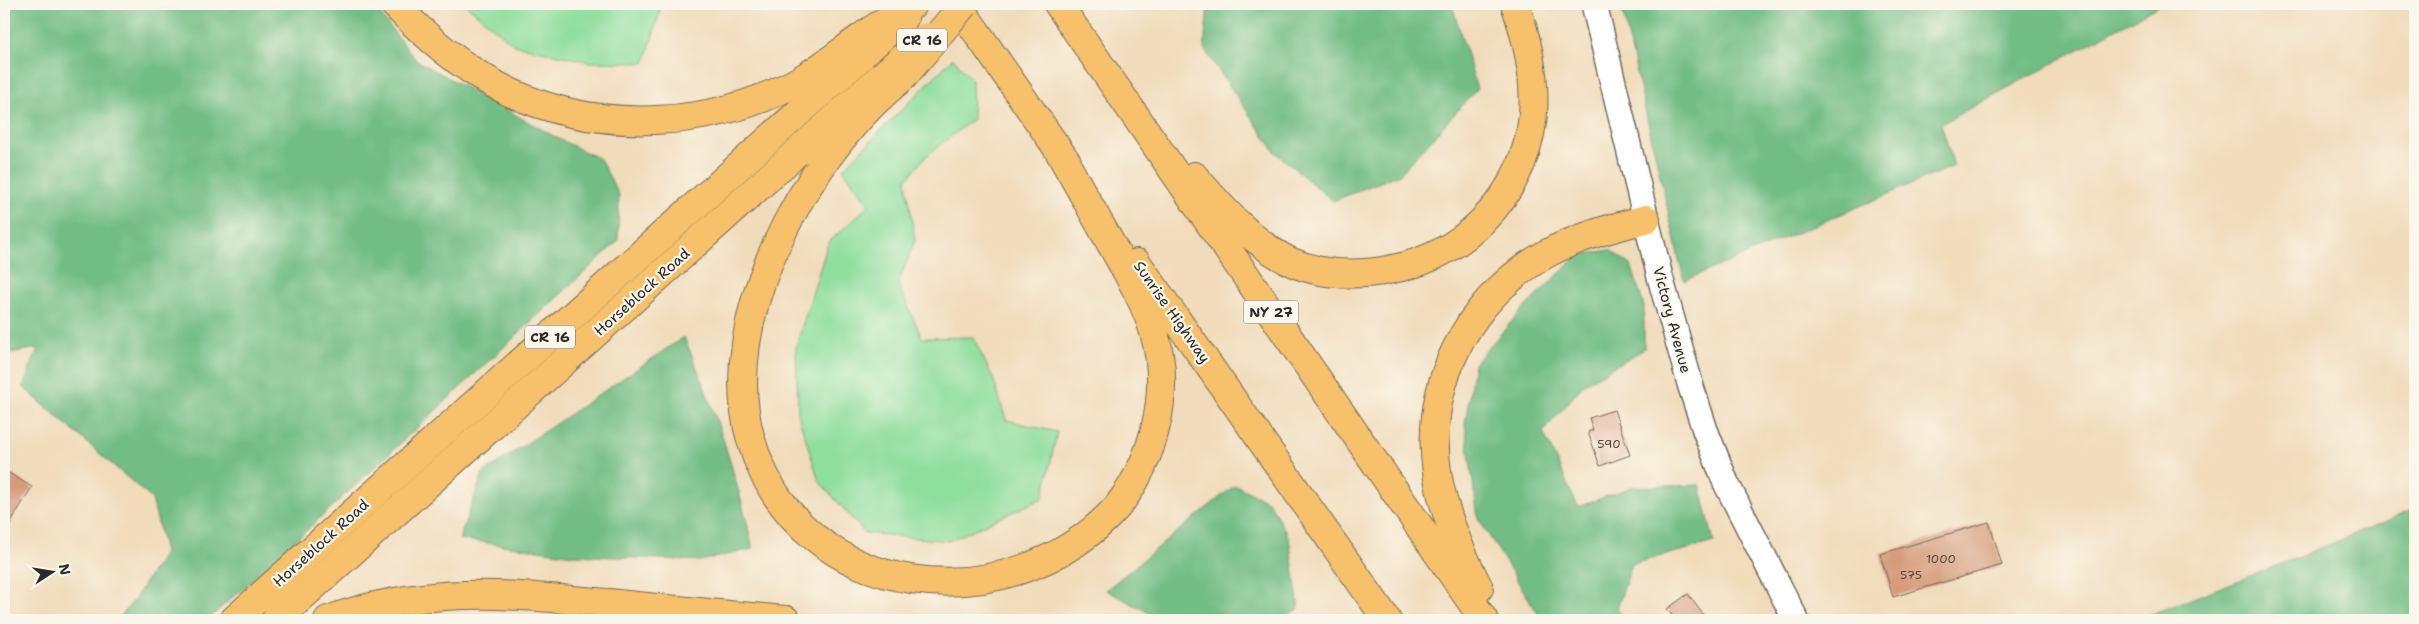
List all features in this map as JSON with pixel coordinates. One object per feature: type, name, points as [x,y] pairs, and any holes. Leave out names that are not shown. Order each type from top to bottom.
[{"type":"main road","points":[[394,4],[438,46],[495,84],[556,108],[618,118],[680,119],[738,107],[793,84],[860,48],[913,4]]},
{"type":"main road","name":"Horseblock Road","points":[[234,620],[860,48],[920,4]]},
{"type":"main road","name":"Sunrise Highway","points":[[957,4],[1386,620]]},
{"type":"main road","points":[[963,4],[904,76],[886,82],[812,180],[778,240],[767,267],[749,329],[744,386],[750,438],[770,484],[802,527],[844,560],[868,572],[897,582],[952,589],[1000,584],[1040,570],[1089,538],[1107,520],[1123,500],[1146,456],[1157,417],[1161,382],[1155,335],[1134,287],[1056,146]]},
{"type":"main road","name":"NY 27","points":[[1058,4],[1484,620]]},
{"type":"main road","points":[[1108,76],[1214,198],[1251,234],[1268,247],[1288,260],[1324,271],[1358,274],[1378,272],[1419,262],[1456,243],[1490,214],[1516,177],[1530,132],[1533,108],[1530,60],[1515,4]]},
{"type":"main road","name":"Horseblock Road","points":[[276,620],[886,82]]},
{"type":"main road","points":[[1495,620],[1461,552],[1438,479],[1435,457],[1435,422],[1442,384],[1449,361],[1470,323],[1484,306],[1521,270],[1547,254],[1581,238],[1646,219]]},
{"type":"main road","points":[[328,620],[384,604],[411,599],[474,594],[539,597],[786,620]]},
{"type":"street","name":"Victory Avenue","points":[[1594,4],[1675,336],[1705,430],[1745,523],[1796,620]]},
{"type":"green space","points":[[4,4],[372,4],[416,60],[561,140],[600,159],[619,195],[618,241],[264,570],[207,620],[117,620],[132,603],[165,552],[152,499],[23,387],[38,348],[4,354]]},
{"type":"green space","points":[[465,4],[662,4],[645,63],[590,62],[514,45]]},
{"type":"green space","points":[[1208,4],[1452,4],[1477,89],[1400,174],[1333,201],[1276,153],[1204,49]]},
{"type":"green space","points":[[1621,4],[2162,4],[1941,124],[1954,166],[1684,281]]},
{"type":"green space","points":[[953,58],[972,80],[973,119],[926,156],[906,180],[915,240],[898,284],[922,338],[973,337],[993,378],[1006,420],[1057,432],[1043,498],[949,541],[865,533],[819,481],[798,415],[796,346],[828,243],[869,205],[843,169]]},
{"type":"green space","points":[[1610,250],[1631,265],[1644,306],[1644,349],[1584,384],[1543,432],[1578,507],[1631,487],[1700,485],[1714,542],[1632,564],[1617,609],[1626,620],[1542,620],[1478,518],[1465,424],[1474,364],[1522,310],[1578,255]]},
{"type":"green space","points":[[684,337],[724,442],[740,495],[753,549],[700,561],[574,555],[459,539],[483,473]]},
{"type":"green space","points":[[1235,485],[1269,502],[1289,538],[1299,609],[1277,620],[1252,620],[1226,614],[1153,615],[1106,590]]},
{"type":"green space","points":[[2415,509],[2415,620],[2136,620],[2299,557]]},
{"type":"building","points":[[1614,410],[1630,455],[1600,466],[1588,432],[1593,430],[1589,418]]},
{"type":"building","points":[[4,470],[32,487],[4,533]]},
{"type":"building","points":[[1989,522],[2002,565],[1893,597],[1880,554]]},
{"type":"building","points":[[1688,594],[1707,620],[1676,620],[1667,609]]}]
